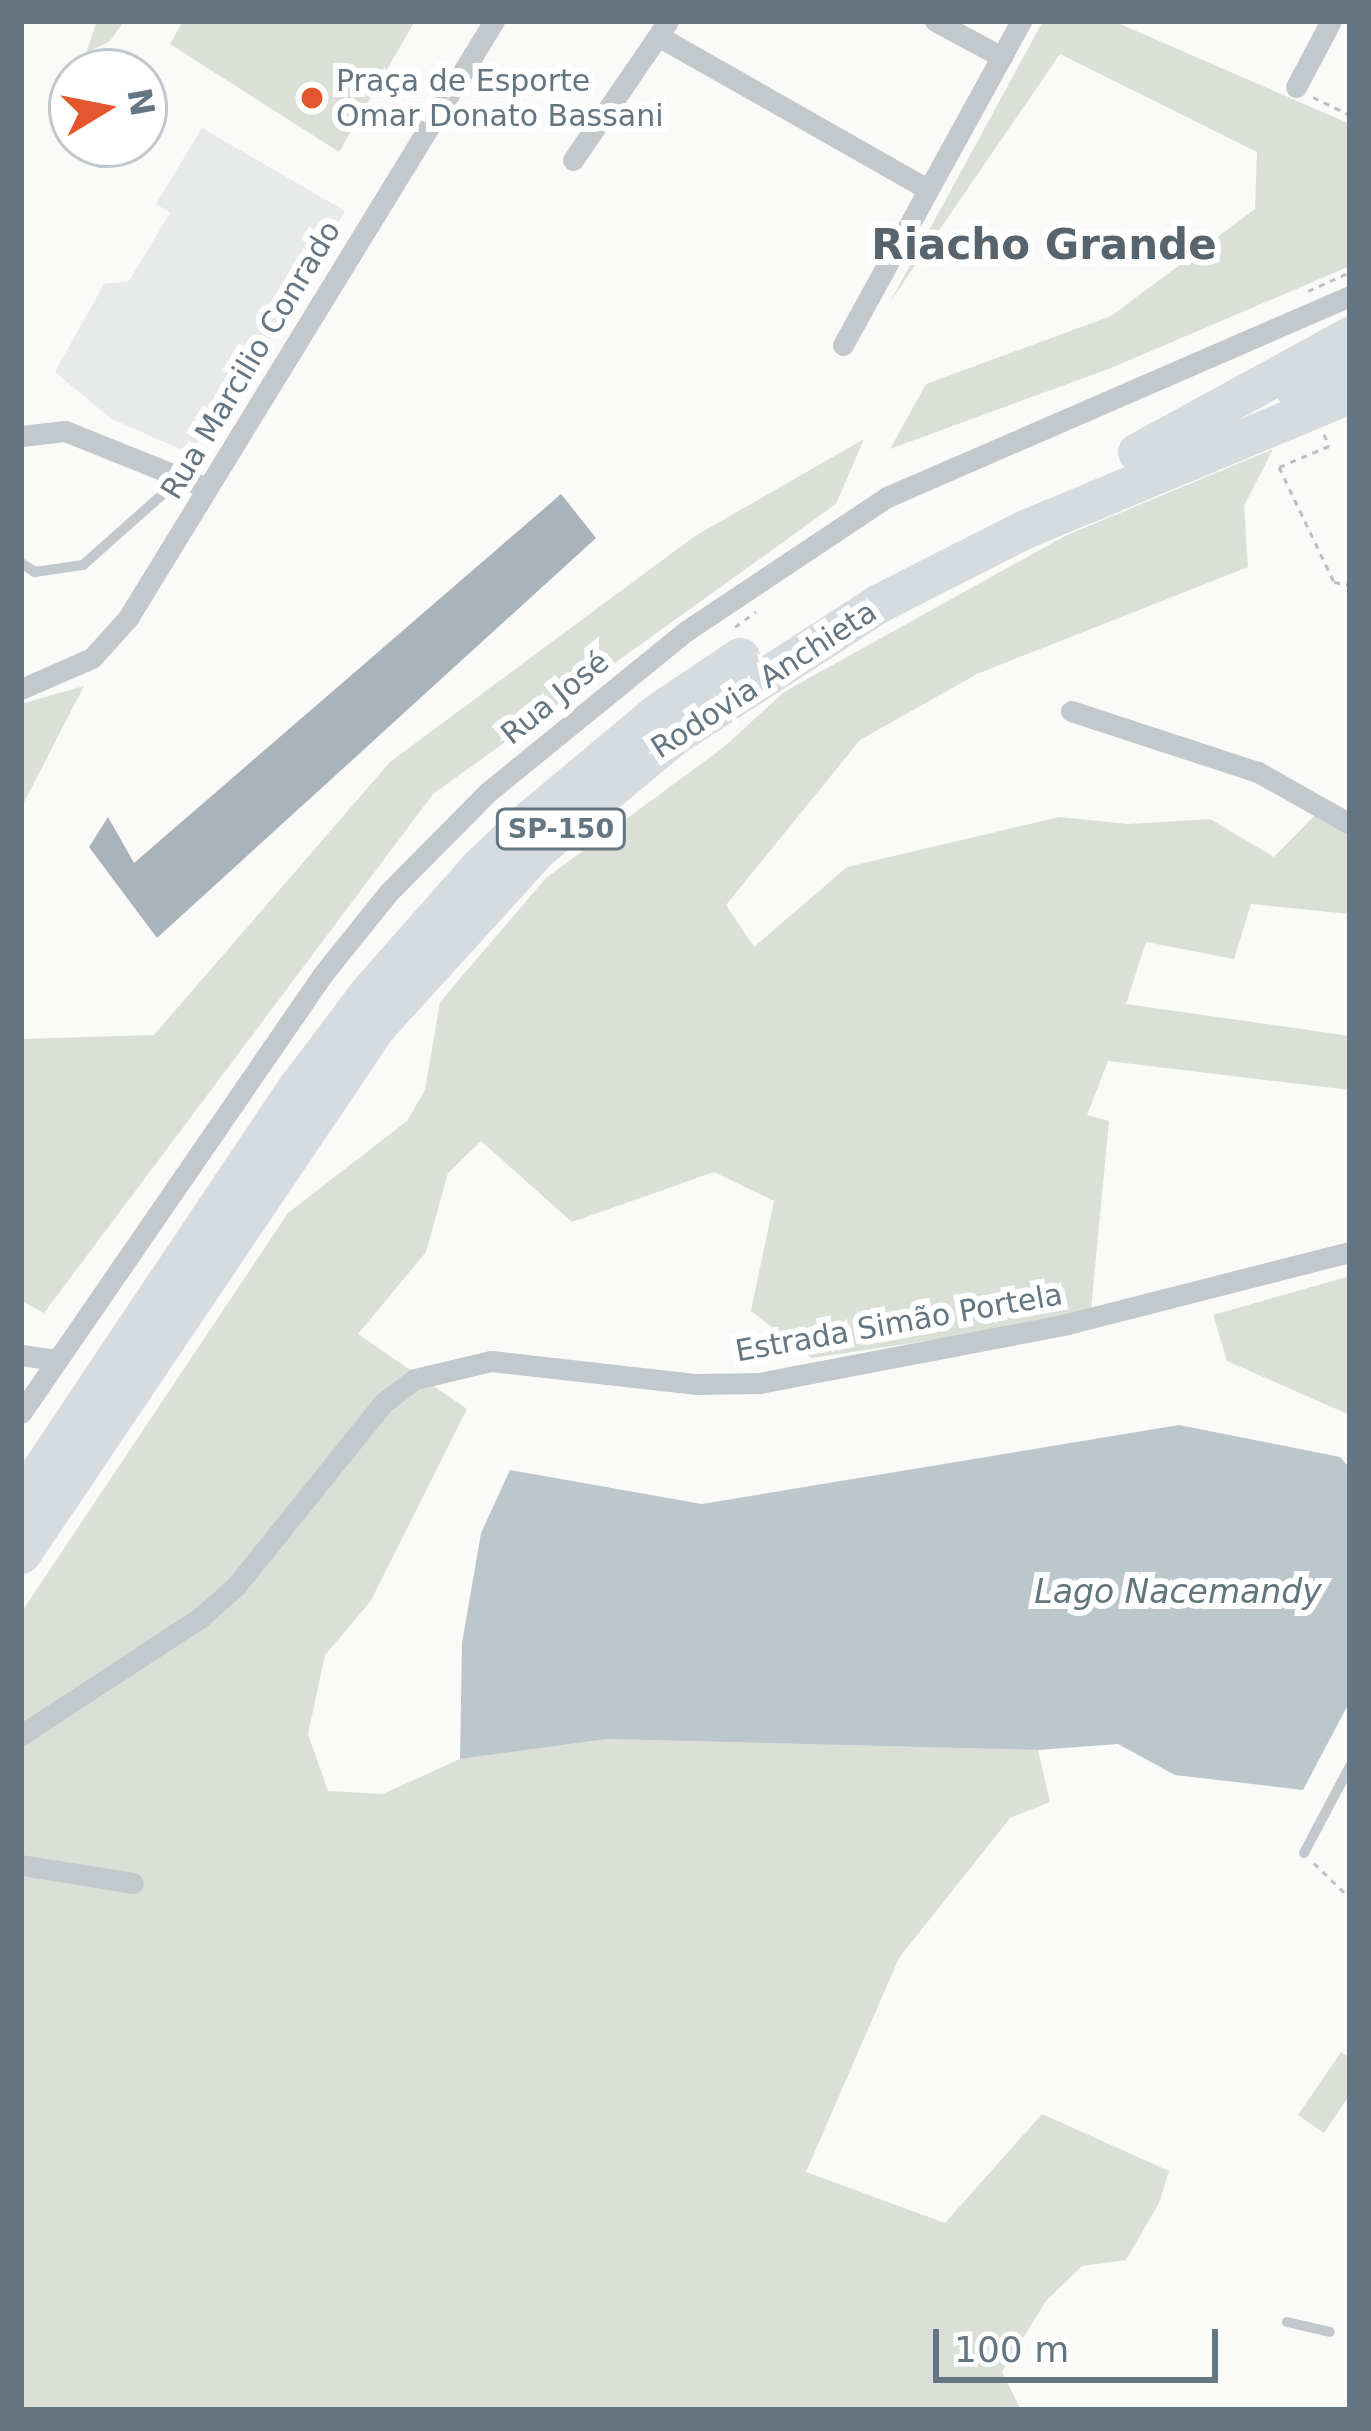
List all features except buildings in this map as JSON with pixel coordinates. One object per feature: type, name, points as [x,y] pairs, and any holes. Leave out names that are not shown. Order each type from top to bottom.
[{"type":"highway","points":[[1137,452],[1350,336]]},
{"type":"highway","name":"Rodovia Anchieta","points":[[21,1498],[326,1049],[425,927],[524,824],[658,712],[744,654],[933,546],[1137,452],[1350,364]]},
{"type":"highway","name":"Rodovia Anchieta","points":[[21,1554],[376,1027],[538,849],[675,735],[879,603],[1025,529],[1350,394]]},
{"type":"street","name":"Rua Marcilio Conrado","points":[[21,689],[73,670],[111,641],[494,21]]},
{"type":"street","points":[[935,21],[1002,57]]},
{"type":"street","points":[[843,345],[1021,21]]},
{"type":"street","points":[[1296,87],[1330,21]]},
{"type":"street","points":[[573,160],[663,28],[926,188]]},
{"type":"street","name":"Rua José","points":[[21,1413],[226,1109],[363,925],[488,792],[585,710],[686,631],[887,497],[1350,296]]},
{"type":"street","points":[[21,436],[65,431],[207,488]]},
{"type":"street","points":[[1071,711],[1258,772],[1350,824]]},
{"type":"street","name":"Estrada Simão Portela","points":[[21,1735],[187,1628],[236,1586],[383,1403],[415,1379],[491,1361],[697,1384],[759,1383],[1067,1324],[1350,1252]]},
{"type":"street","points":[[21,1355],[57,1360]]},
{"type":"street","points":[[21,1865],[133,1883]]},
{"type":"lane","points":[[21,563],[34,572],[83,565],[180,479]]},
{"type":"lane","points":[[1304,1853],[1350,1766]]},
{"type":"lane","points":[[1287,2322],[1330,2332]]},
{"type":"path","points":[[1296,87],[1350,115]]},
{"type":"path","points":[[1330,279],[1350,272]]},
{"type":"path","points":[[1285,464],[1279,467],[1334,582],[1350,585]]},
{"type":"path","points":[[1304,1853],[1350,1898]]},
{"type":"shaded area","points":[[97,21],[124,21],[110,41],[88,48]]},
{"type":"shaded area","name":"Praça de Esporte Omar Donato Bassani","points":[[183,21],[415,21],[339,152],[170,44]]},
{"type":"shaded area","points":[[1043,21],[1113,21],[1350,124],[1350,266],[1111,368],[890,449],[926,384],[1111,316],[1255,209],[1257,152],[1060,54],[890,302]]},
{"type":"shaded area","points":[[202,128],[345,211],[210,437],[180,449],[110,418],[55,372],[104,284],[129,281],[170,213],[156,204]]},
{"type":"shaded area","points":[[864,439],[836,504],[433,794],[44,1313],[21,1301],[21,1034],[22,1039],[154,1035],[390,762],[695,536]]},
{"type":"shaded area","points":[[1273,449],[1244,506],[1248,567],[977,674],[860,740],[726,905],[754,947],[847,867],[1059,817],[1128,824],[1210,819],[1274,857],[1316,814],[1350,834],[1350,914],[1251,904],[1234,959],[1146,942],[1126,1004],[1350,1036],[1350,1090],[1108,1061],[1087,1115],[1109,1121],[1091,1310],[1053,1322],[812,1358],[751,1311],[774,1201],[714,1172],[572,1222],[481,1141],[448,1173],[426,1252],[358,1334],[467,1409],[370,1602],[325,1655],[308,1734],[328,1791],[383,1794],[460,1759],[607,1739],[1038,1750],[1050,1802],[1010,1818],[899,1958],[806,2172],[945,2223],[1042,2114],[1169,2171],[1159,2203],[1126,2260],[1082,2266],[1046,2301],[1002,2372],[1021,2410],[21,2410],[21,1613],[288,1213],[407,1121],[425,1090],[440,1002],[546,878],[724,747],[784,692],[1065,536]]},
{"type":"shaded area","points":[[84,686],[21,808],[21,704]]},
{"type":"shaded area","points":[[1350,1276],[1350,1415],[1227,1361],[1213,1315]]},
{"type":"shaded area","points":[[1341,2052],[1350,2058],[1350,2094],[1324,2133],[1298,2115]]},
{"type":"water","name":"Lago Nacemandy","points":[[1179,1425],[1340,1457],[1350,1468],[1350,1701],[1303,1790],[1175,1775],[1118,1744],[1038,1750],[607,1739],[460,1759],[462,1643],[481,1533],[510,1470],[702,1504]]},
{"type":"place","name":"Praça de Esporte Omar Donato Bassani","points":[[312,98]]},
{"type":"district","name":"Riacho Grande","points":[[1044,245]]}]
